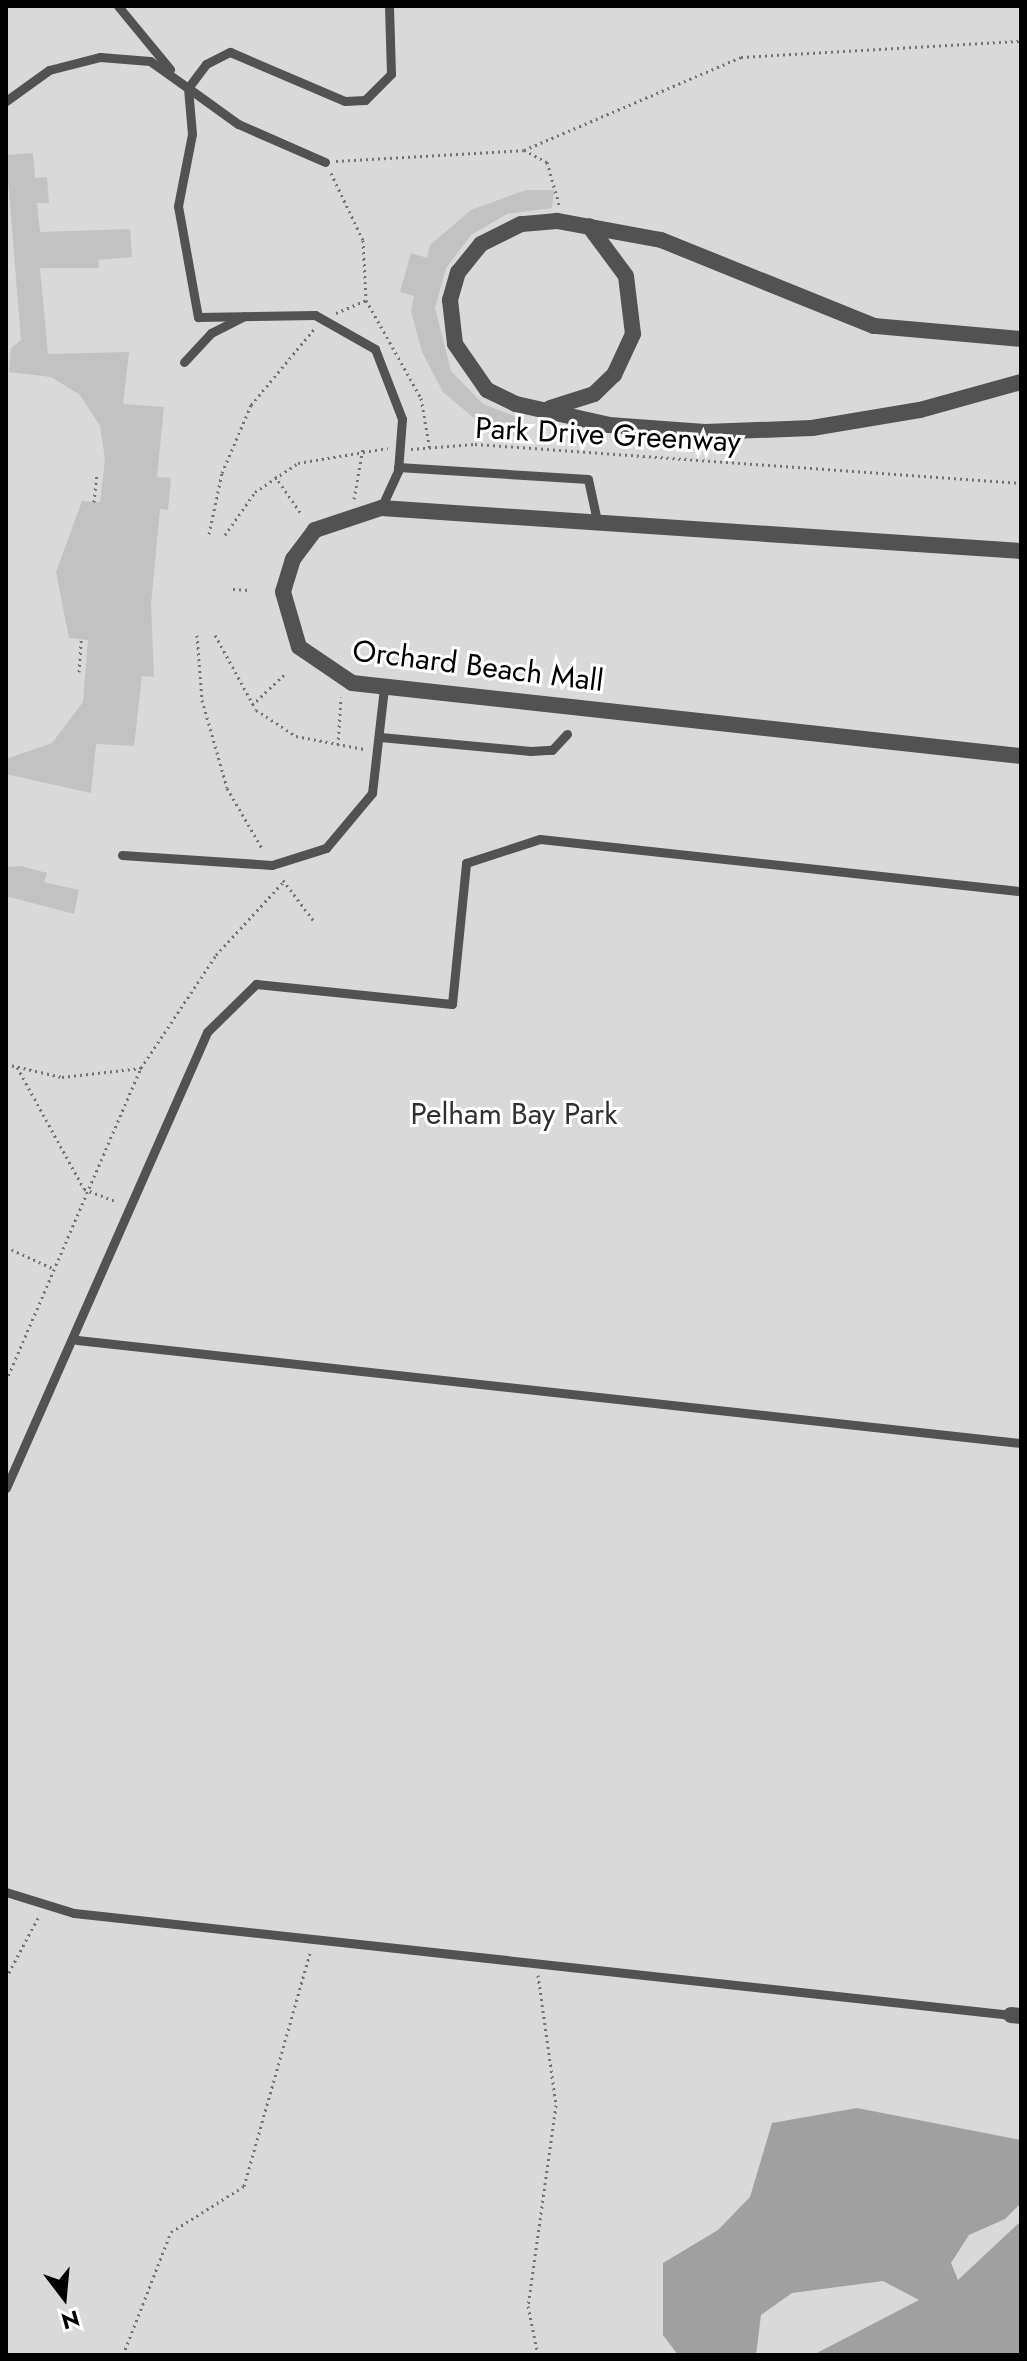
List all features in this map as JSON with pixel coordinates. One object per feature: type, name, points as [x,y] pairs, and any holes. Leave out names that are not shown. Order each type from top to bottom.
[{"type":"street","points":[[1021,339],[874,326],[661,240],[557,221],[521,224],[481,244],[458,272],[450,300],[450,330],[466,368],[502,400],[634,428],[778,430],[883,418],[1021,382]]},
{"type":"street","points":[[533,409],[594,394],[614,375],[633,334],[626,276],[589,226]]},
{"type":"street","name":"Orchard Beach Mall","points":[[1021,551],[381,508],[338,516],[306,538],[289,569],[283,604],[292,636],[316,665],[337,678],[384,688],[1021,756]]},
{"type":"lane","points":[[118,6],[188,88],[238,124],[325,162]]},
{"type":"lane","points":[[381,508],[403,448],[388,369],[358,333],[324,319],[251,313],[198,317],[178,206],[192,134],[188,88],[206,64],[230,52],[345,101],[365,100],[391,74],[389,6]]},
{"type":"lane","points":[[6,101],[49,70],[100,57],[150,61],[172,71]]},
{"type":"lane","points":[[184,362],[211,333],[251,313]]},
{"type":"lane","points":[[398,467],[588,479],[597,521]]},
{"type":"lane","points":[[122,855],[272,865],[343,835],[372,793],[384,688]]},
{"type":"lane","points":[[380,737],[530,751],[552,750],[567,734]]},
{"type":"lane","points":[[6,1488],[77,1340],[207,1032],[256,984],[452,1004],[466,863],[540,839],[1021,891]]},
{"type":"lane","points":[[77,1340],[1021,1443]]},
{"type":"lane","points":[[6,1892],[43,1907],[1016,2015]]},
{"type":"path","points":[[524,150],[741,57],[1021,41]]},
{"type":"path","points":[[430,450],[421,398],[366,300],[363,240],[325,162],[524,150],[540,154],[552,171],[557,221]]},
{"type":"path","points":[[209,534],[222,473],[251,405],[324,319],[366,300]]},
{"type":"path","name":"Park Drive Greenway","points":[[275,476],[363,448],[430,450],[475,444],[1021,483]]},
{"type":"path","points":[[353,504],[363,448]]},
{"type":"path","points":[[94,502],[97,475]]},
{"type":"path","points":[[225,535],[275,476],[302,515]]},
{"type":"path","points":[[233,589],[250,590]]},
{"type":"path","points":[[197,635],[202,700],[227,788],[272,865],[313,920]]},
{"type":"path","points":[[215,635],[252,705],[296,736],[338,746],[379,750]]},
{"type":"path","points":[[79,672],[81,640]]},
{"type":"path","points":[[252,705],[286,673]]},
{"type":"path","points":[[338,746],[342,685]]},
{"type":"path","points":[[6,1381],[84,1189],[141,1068],[216,955],[284,881]]},
{"type":"path","points":[[6,1064],[62,1077],[141,1068]]},
{"type":"path","points":[[17,1067],[84,1189],[120,1203]]},
{"type":"path","points":[[6,1247],[52,1268]]},
{"type":"path","points":[[6,1978],[43,1907]]},
{"type":"path","points":[[123,2355],[171,2232],[244,2186],[314,1939]]},
{"type":"path","points":[[536,1963],[556,2105],[528,2306],[538,2355]]},
{"type":"green space","name":"Pelham Bay Park","points":[[6,6],[1021,6],[1021,2289],[980,2355],[6,2355]]},
{"type":"shaded area","points":[[857,2108],[1021,2140],[1021,2203],[1005,2219],[969,2235],[951,2263],[958,2280],[1021,2221],[1021,2355],[813,2355],[919,2300],[883,2281],[792,2293],[761,2315],[756,2355],[678,2355],[663,2335],[663,2263],[718,2230],[750,2197],[772,2123]]},
{"type":"building","points":[[33,153],[35,178],[47,177],[49,203],[37,203],[40,232],[130,229],[132,257],[98,260],[99,268],[40,268],[48,354],[129,352],[123,404],[164,407],[157,477],[171,478],[168,510],[160,509],[151,605],[154,677],[142,676],[134,746],[96,744],[91,793],[6,774],[6,759],[52,743],[83,702],[88,640],[69,638],[56,572],[82,501],[100,502],[105,459],[100,426],[80,395],[51,377],[9,372],[11,348],[21,340],[6,155]]},
{"type":"building","points":[[526,190],[554,190],[552,208],[507,214],[471,235],[446,268],[435,308],[451,371],[483,404],[523,419],[519,438],[481,424],[443,392],[422,352],[411,311],[414,296],[400,292],[411,253],[427,258],[430,245],[471,210]]},
{"type":"building","points":[[21,866],[47,873],[44,882],[79,890],[74,914],[6,896],[6,867]]}]
